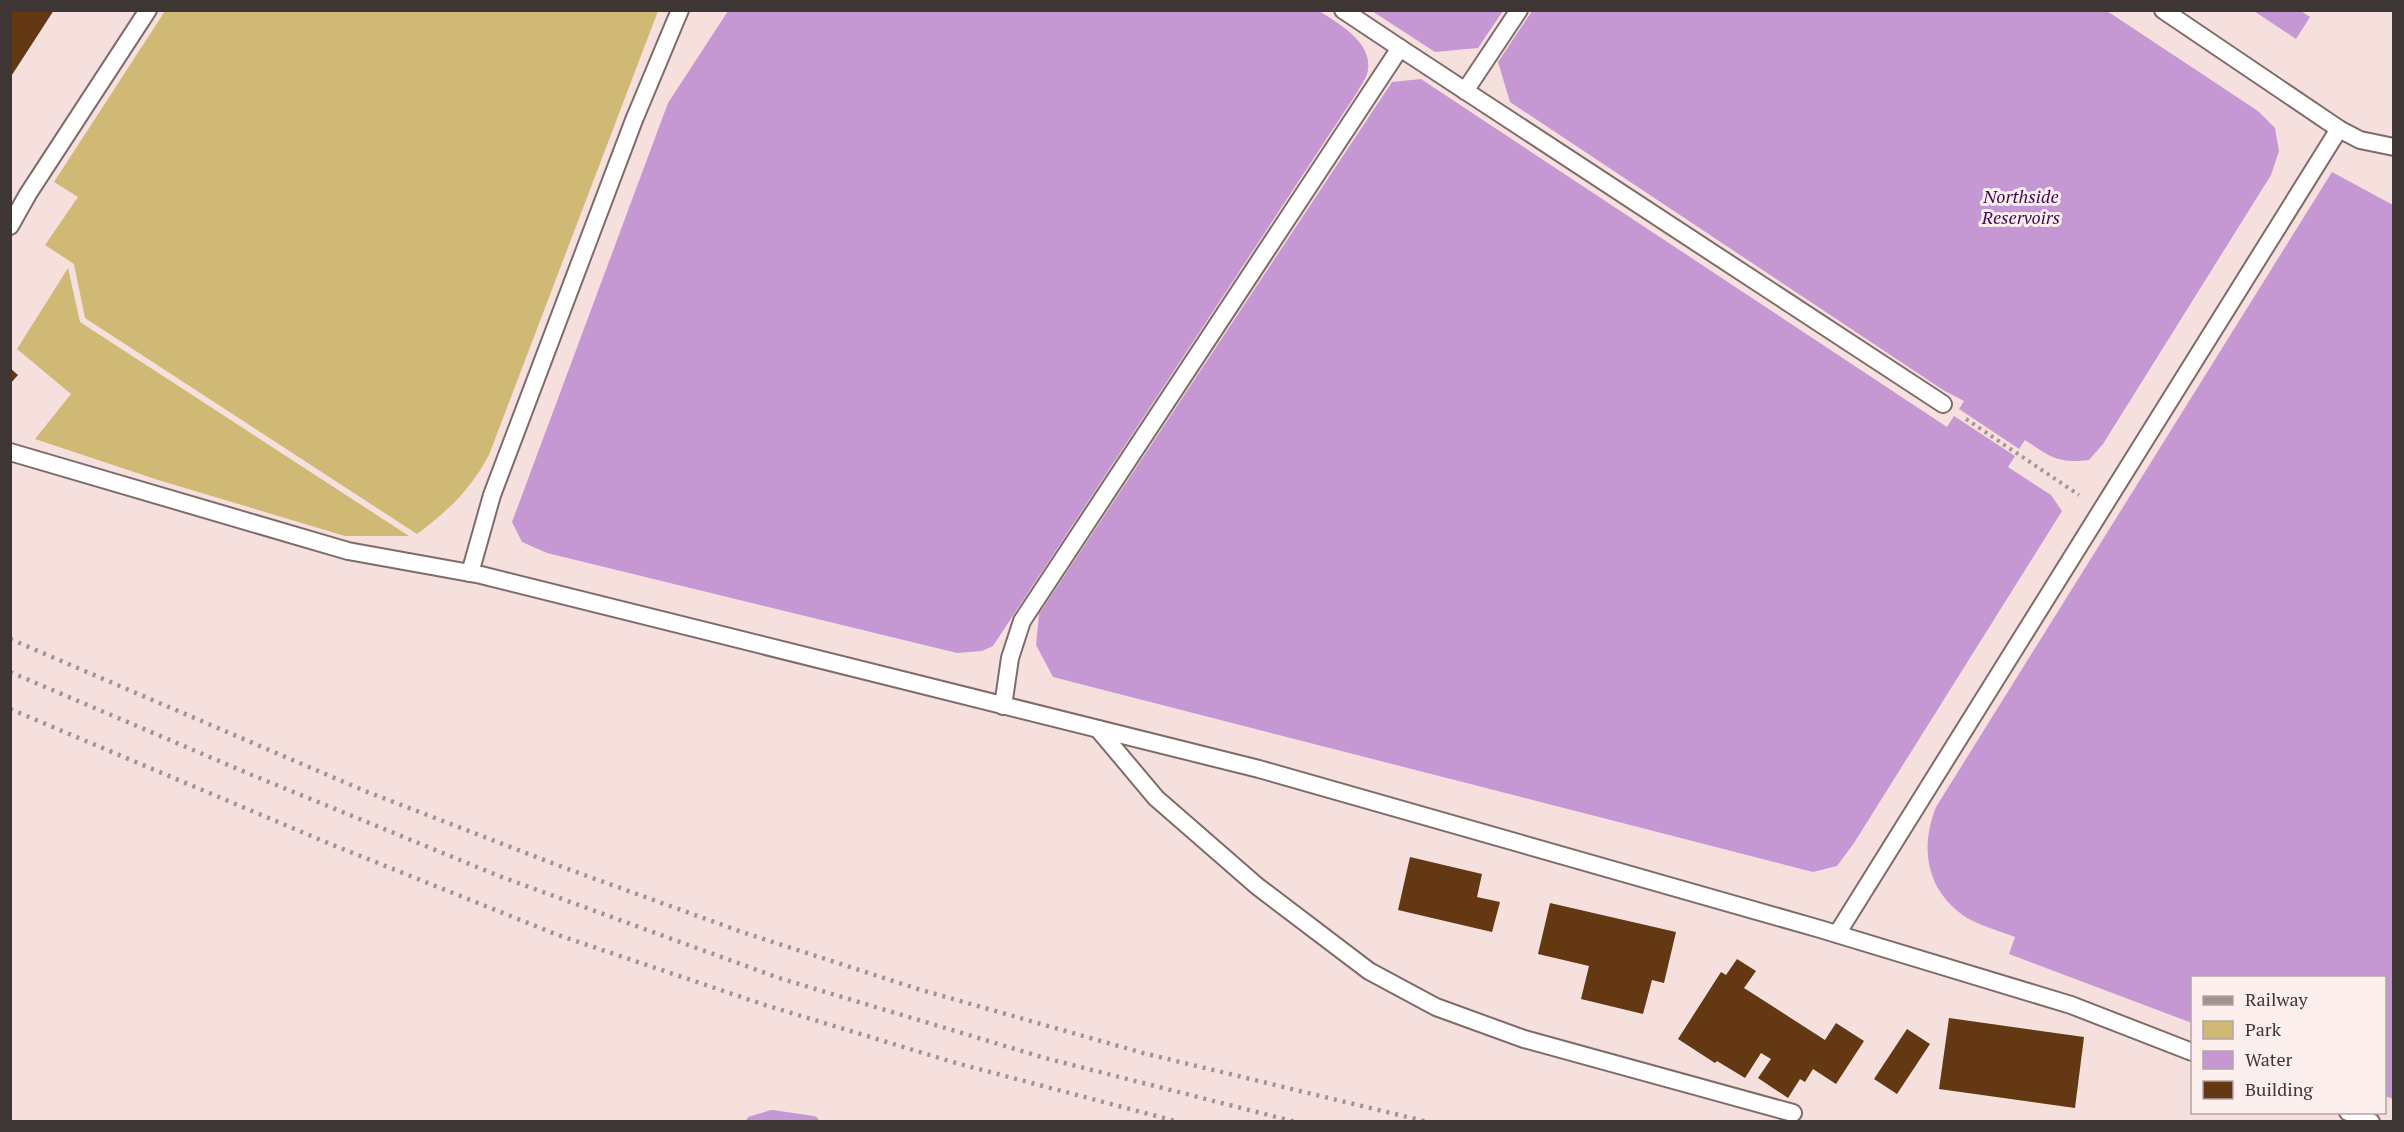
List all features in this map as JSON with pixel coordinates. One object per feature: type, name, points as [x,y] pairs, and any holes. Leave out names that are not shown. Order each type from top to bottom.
[{"type":"lane","points":[[10,226],[28,194],[148,10]]},
{"type":"lane","points":[[470,573],[492,495],[634,120],[680,10]]},
{"type":"lane","points":[[1343,10],[1942,404]]},
{"type":"lane","points":[[1465,91],[1519,10]]},
{"type":"lane","points":[[2163,10],[2339,129],[2360,140],[2394,147]]},
{"type":"lane","points":[[1003,706],[1010,658],[1022,621],[1400,48]]},
{"type":"lane","points":[[1837,934],[2339,129]]},
{"type":"lane","points":[[10,452],[348,551],[470,573],[1259,769],[1837,934],[2072,1005],[2191,1051]]},
{"type":"lane","points":[[1098,729],[1156,798],[1257,886],[1369,972],[1436,1007],[1524,1039],[1792,1113]]},
{"type":"lane","points":[[2351,1114],[2371,1122]]},
{"type":"path","points":[[1942,404],[2102,510]]},
{"type":"green space","points":[[165,11],[658,11],[489,455],[458,499],[417,534],[85,318],[74,264],[45,245],[78,197],[54,182]]},
{"type":"green space","points":[[68,268],[80,322],[409,536],[345,536],[158,480],[35,439],[71,394],[17,349]]},
{"type":"water","points":[[1503,10],[1478,48],[1435,52],[1372,11]]},
{"type":"water","points":[[728,11],[1319,11],[1352,34],[1365,50],[1368,72],[1358,91],[993,646],[982,651],[957,653],[547,553],[522,542],[512,522],[668,103]]},
{"type":"water","name":"Northside Reservoirs","points":[[1532,11],[2107,11],[2258,111],[2275,128],[2279,151],[2271,175],[2103,444],[2089,460],[2062,460],[2048,455],[2025,440],[2019,449],[1959,409],[1964,401],[1943,390],[1510,102],[1498,62]]},
{"type":"water","points":[[2254,11],[2301,11],[2310,17],[2296,39]]},
{"type":"water","points":[[1421,79],[1947,427],[1954,416],[2015,456],[2008,467],[2051,495],[2062,511],[1854,843],[1837,866],[1813,872],[1053,677],[1036,645],[1039,614],[1392,82]]},
{"type":"water","points":[[2332,172],[2393,205],[2393,1099],[2386,1096],[2386,976],[2191,976],[2191,1023],[2009,954],[2015,937],[1972,921],[1953,908],[1935,883],[1930,869],[1928,839],[1936,807]]},
{"type":"building","points":[[10,10],[54,10],[10,78]]},
{"type":"building","points":[[10,368],[18,375],[10,384]]},
{"type":"building","points":[[1410,857],[1482,874],[1477,897],[1500,902],[1492,932],[1398,910]]},
{"type":"building","points":[[1550,903],[1676,932],[1664,983],[1652,980],[1643,1014],[1581,999],[1589,966],[1538,954]]},
{"type":"building","points":[[1737,959],[1756,971],[1744,988],[1825,1040],[1836,1023],[1864,1041],[1836,1084],[1813,1069],[1805,1082],[1800,1079],[1788,1098],[1758,1078],[1771,1059],[1761,1053],[1745,1078],[1717,1061],[1715,1063],[1678,1039],[1721,972],[1726,975]]},
{"type":"building","points":[[1949,1018],[2084,1037],[2075,1108],[1939,1089]]},
{"type":"building","points":[[1907,1029],[1930,1044],[1897,1094],[1874,1079]]},
{"type":"waterway","points":[[752,1122],[772,1116],[813,1122]]},
{"type":"railway","points":[[10,639],[365,791],[565,868],[742,932],[918,989],[1143,1053],[1428,1122]]},
{"type":"railway","points":[[10,672],[252,775],[499,876],[779,978],[1045,1058],[1296,1122]]},
{"type":"railway","points":[[10,709],[328,843],[558,935],[765,1005],[956,1063],[1179,1122]]}]
